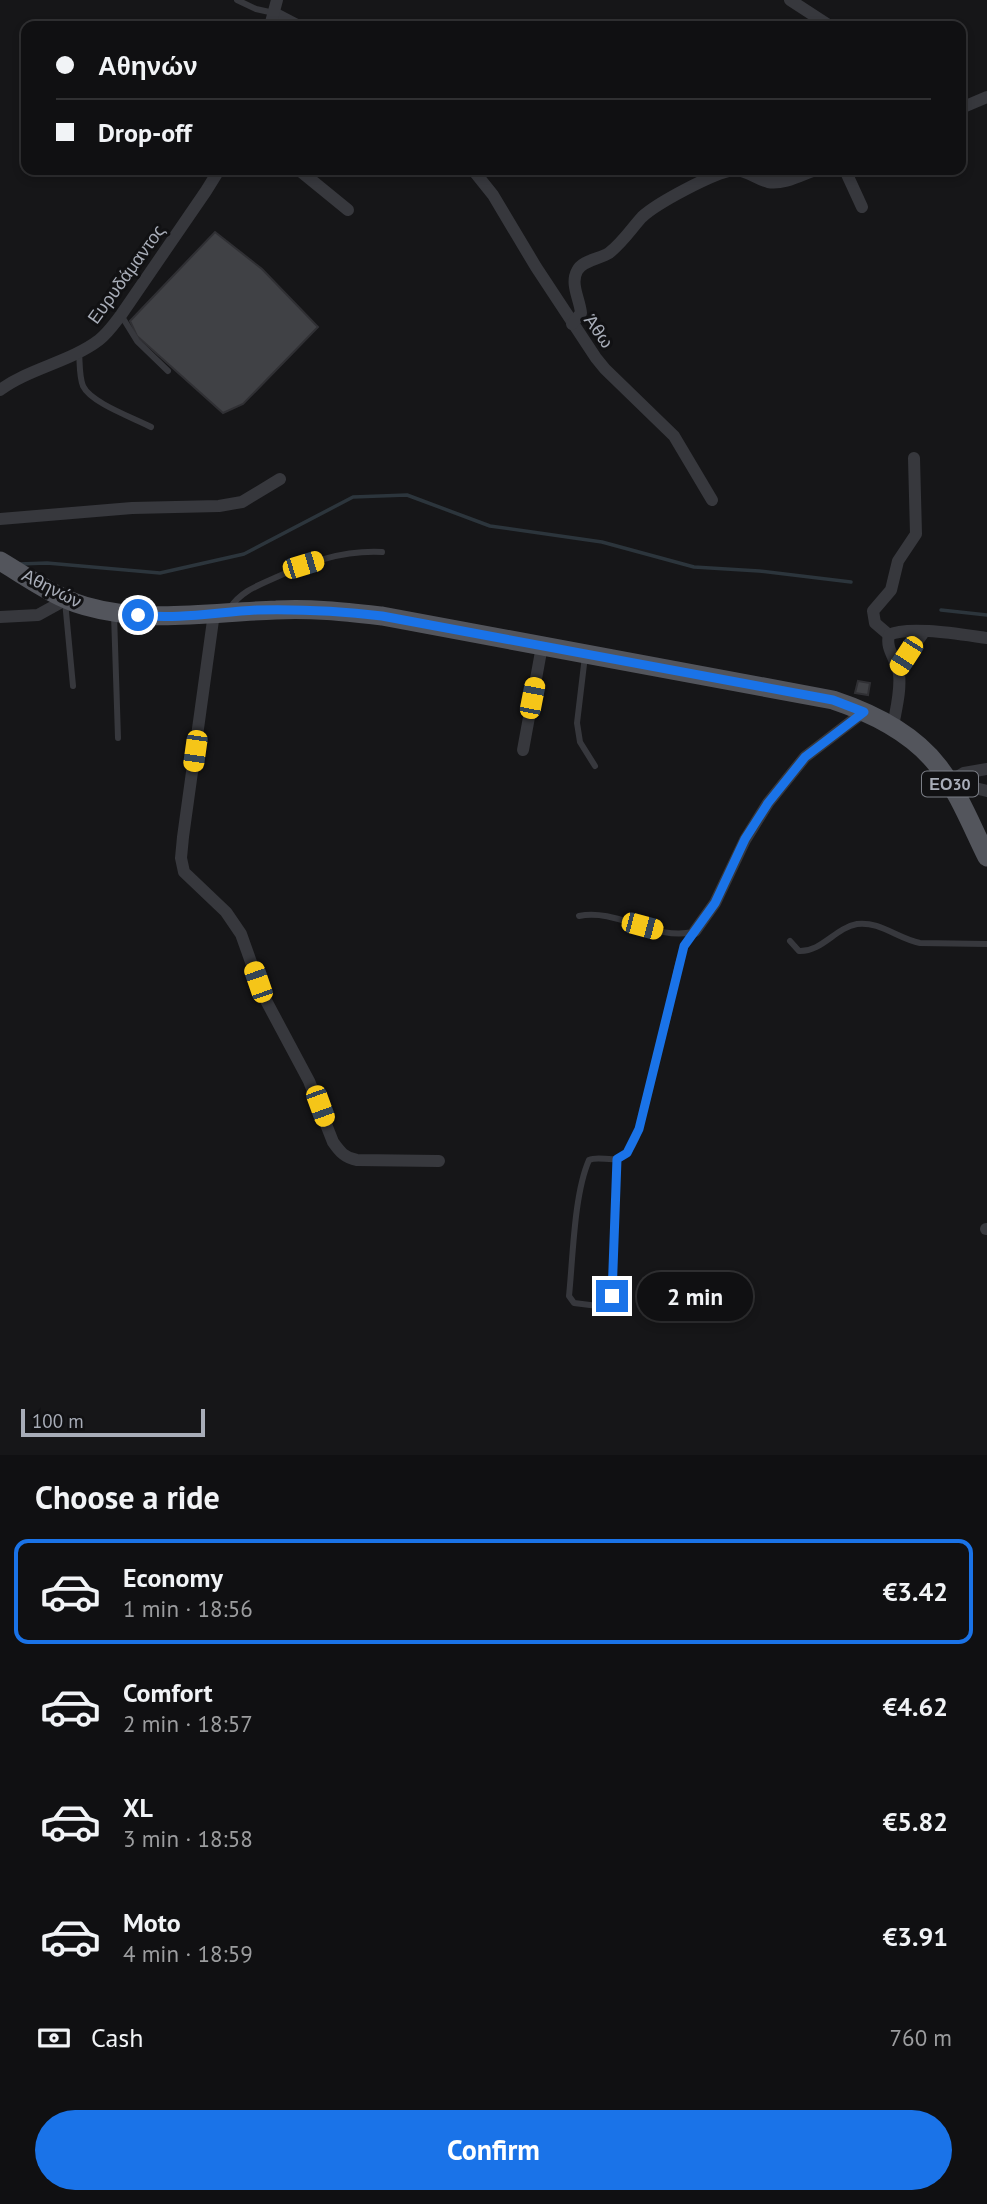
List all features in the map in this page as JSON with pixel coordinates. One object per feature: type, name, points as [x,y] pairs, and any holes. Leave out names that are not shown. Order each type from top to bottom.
[{"type":"main road","name":"Αθηνών","points":[[0,561],[64,599],[114,612],[149,617],[331,610],[407,620],[833,700],[893,726],[922,748],[951,785],[987,857]]},
{"type":"street","points":[[790,0],[822,21]]},
{"type":"street","points":[[276,6],[293,21]]},
{"type":"street","points":[[966,106],[987,97]]},
{"type":"street","name":"Ευρυδάμαντος","points":[[1,386],[100,340],[121,315],[216,175]]},
{"type":"street","points":[[305,175],[348,210]]},
{"type":"street","name":"Άθω","points":[[477,175],[493,195],[572,324],[605,369],[674,436],[712,499]]},
{"type":"street","points":[[572,324],[581,313],[574,281],[577,269],[606,255],[655,208],[713,175]]},
{"type":"street","points":[[752,175],[775,183],[802,175]]},
{"type":"street","points":[[847,175],[862,207]]},
{"type":"street","points":[[889,635],[875,623],[873,611],[891,590],[898,561],[916,534],[914,458]]},
{"type":"street","points":[[0,519],[132,508],[219,506],[242,502],[280,479]]},
{"type":"street","points":[[0,617],[38,615],[64,599]]},
{"type":"street","points":[[220,613],[183,837],[182,869],[237,926],[262,993],[309,1081],[333,1142],[339,1150],[346,1157],[357,1160],[439,1161]]},
{"type":"street","points":[[889,635],[924,632],[987,638]]},
{"type":"street","points":[[898,668],[924,632]]},
{"type":"street","points":[[889,635],[888,645],[898,668],[899,685],[893,726]]},
{"type":"street","points":[[523,750],[542,646]]},
{"type":"street","points":[[695,931],[715,903],[745,839],[768,803],[805,757],[864,712]]},
{"type":"street","points":[[951,785],[964,773],[987,769]]},
{"type":"street","points":[[951,785],[987,791]]},
{"type":"lane","points":[[237,0],[256,9],[276,6]]},
{"type":"lane","points":[[121,315],[136,341],[169,371]]},
{"type":"lane","points":[[79,352],[80,376],[88,392],[101,402],[151,427]]},
{"type":"lane","points":[[220,613],[248,590],[303,565],[351,553],[382,552]]},
{"type":"lane","points":[[64,599],[73,686]]},
{"type":"lane","points":[[114,612],[118,738]]},
{"type":"lane","points":[[585,654],[577,723],[580,742],[594,766]]},
{"type":"lane","points":[[579,916],[605,916],[670,933],[695,931]]},
{"type":"lane","points":[[790,941],[799,951],[807,952],[846,927],[859,924],[875,925],[920,943],[987,944]]},
{"type":"lane","points":[[617,1159],[611,1302],[598,1306],[574,1303],[569,1296],[579,1198],[585,1168],[589,1160],[595,1157],[617,1159],[627,1153],[639,1129],[680,958],[684,946],[695,931]]},
{"type":"building","points":[[215,232],[262,269],[318,327],[243,404],[223,413],[137,336],[130,321]]},
{"type":"building","points":[[858,681],[870,683],[868,695],[855,693]]},
{"type":"waterway","points":[[19,564],[47,563],[160,573],[244,554],[353,497],[407,495],[490,526],[602,542],[694,567],[759,571],[851,582]]},
{"type":"waterway","points":[[941,610],[987,615]]},
{"type":"route","points":[[138,615],[167,617],[316,609],[382,616],[833,700],[864,712],[805,757],[768,803],[745,839],[715,903],[684,946],[639,1129],[627,1153],[617,1159],[612,1296]]}]
